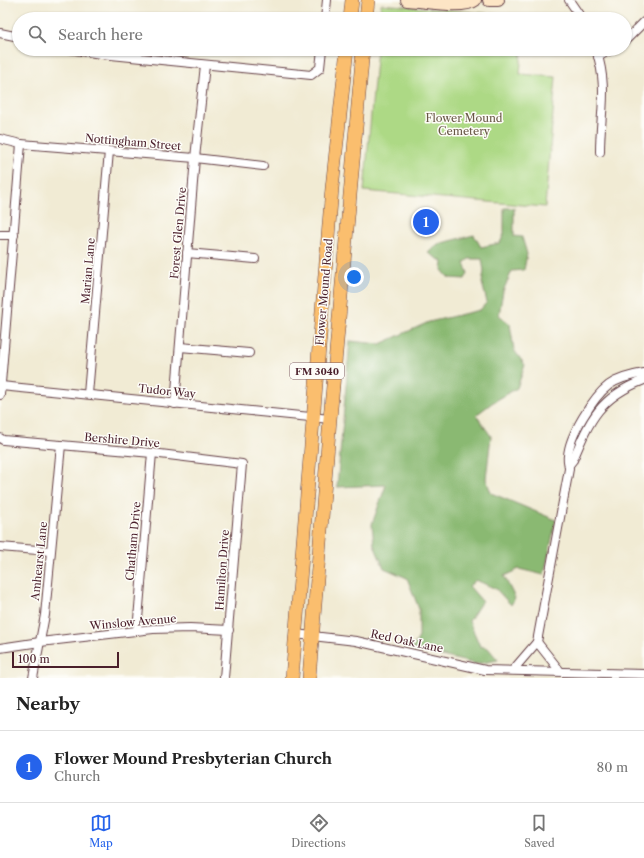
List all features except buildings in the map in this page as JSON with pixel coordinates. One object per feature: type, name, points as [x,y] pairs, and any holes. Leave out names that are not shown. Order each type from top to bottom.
[{"type":"main road","points":[[351,12],[352,0]]},
{"type":"main road","points":[[367,12],[368,0]]},
{"type":"main road","name":"Flower Mound Road","points":[[292,678],[332,188],[345,56]]},
{"type":"main road","name":"Flower Mound Road","points":[[309,678],[330,419],[362,56]]},
{"type":"main road","points":[[332,188],[351,190]]},
{"type":"street","points":[[326,12],[327,0]]},
{"type":"street","points":[[407,0],[451,4],[471,3],[475,0]]},
{"type":"street","points":[[489,0],[498,0]]},
{"type":"street","points":[[569,0],[577,12]]},
{"type":"street","points":[[632,34],[644,22]]},
{"type":"street","points":[[0,33],[12,36]]},
{"type":"street","points":[[120,56],[311,75],[317,72],[320,68],[321,56]]},
{"type":"street","points":[[598,56],[601,65],[604,97],[600,152]]},
{"type":"street","name":"Forest Glen Drive","points":[[175,404],[195,158],[205,65]]},
{"type":"street","name":"Nottingham Street","points":[[0,139],[21,144],[195,158],[263,166]]},
{"type":"street","points":[[0,395],[3,329],[14,235],[21,144]]},
{"type":"street","name":"Marian Lane","points":[[88,394],[109,151]]},
{"type":"street","points":[[0,235],[14,235]]},
{"type":"street","points":[[187,253],[255,259]]},
{"type":"street","points":[[180,347],[249,353]]},
{"type":"street","points":[[513,670],[537,642],[569,465],[568,456],[578,426],[586,411],[610,384],[626,377],[644,373]]},
{"type":"street","points":[[569,465],[573,460],[588,424],[603,404],[622,389],[644,380]]},
{"type":"street","name":"Tudor Way","points":[[1,386],[330,419]]},
{"type":"street","name":"Bershire Drive","points":[[0,438],[3,440],[152,453],[242,464]]},
{"type":"street","name":"Amhearst Lane","points":[[33,678],[40,642],[61,445]]},
{"type":"street","name":"Chatham Drive","points":[[137,631],[152,453]]},
{"type":"street","name":"Hamilton Drive","points":[[224,678],[242,464]]},
{"type":"street","points":[[0,547],[50,552]]},
{"type":"street","name":"Winslow Avenue","points":[[0,648],[137,631],[190,628],[229,630]]},
{"type":"street","name":"Red Oak Lane","points":[[295,634],[356,641],[485,670],[644,674]]},
{"type":"street","points":[[537,642],[560,671]]},
{"type":"green space","points":[[381,4],[470,12],[380,12]]},
{"type":"green space","name":"Flower Mound Cemetery","points":[[376,56],[521,56],[520,74],[556,77],[545,207],[364,191]]},
{"type":"green space","points":[[504,208],[514,208],[514,236],[522,237],[527,254],[524,270],[512,271],[503,291],[499,315],[510,324],[514,350],[525,365],[517,388],[492,403],[476,415],[491,436],[486,479],[491,493],[556,520],[544,575],[519,569],[504,576],[515,598],[511,605],[496,589],[476,580],[469,586],[482,601],[469,621],[480,646],[488,648],[498,660],[476,664],[412,649],[419,637],[419,609],[407,578],[384,568],[374,545],[372,524],[386,485],[337,487],[350,341],[380,344],[429,322],[480,310],[487,302],[482,283],[484,271],[482,259],[469,259],[464,263],[468,273],[465,279],[449,278],[442,270],[443,262],[428,253],[438,244],[474,235],[481,247],[500,243],[504,234]]},
{"type":"place","name":"Flower Mound Presbyterian Church","points":[[426,222]]}]
